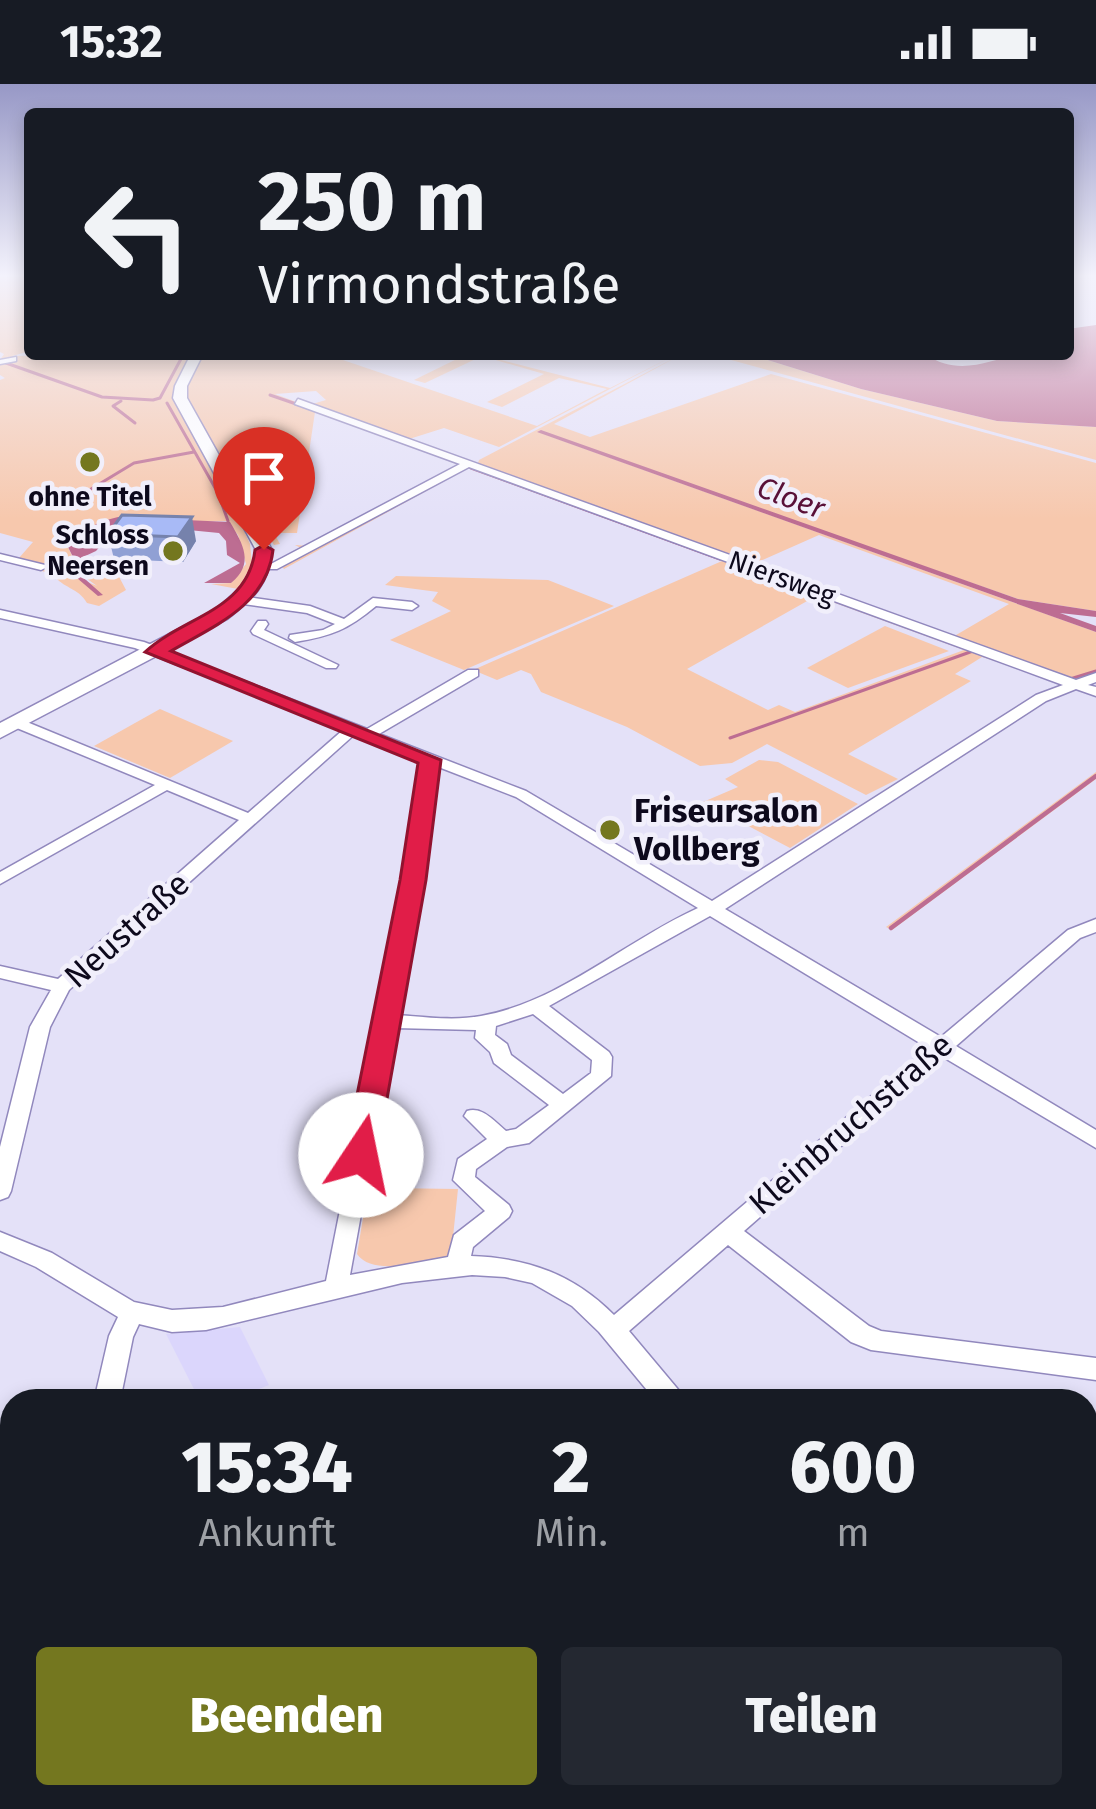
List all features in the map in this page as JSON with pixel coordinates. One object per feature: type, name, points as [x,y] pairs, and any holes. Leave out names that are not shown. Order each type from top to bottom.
[{"type":"street","points":[[0,362],[13,359]]},
{"type":"street","points":[[9,727],[155,652],[240,600],[261,574],[264,550],[180,398],[194,360]]},
{"type":"street","name":"Niersweg","points":[[298,403],[1096,692]]},
{"type":"street","points":[[273,567],[468,464]]},
{"type":"street","points":[[0,556],[41,567]]},
{"type":"street","points":[[240,600],[310,610],[346,624]]},
{"type":"street","points":[[295,638],[346,624],[373,602],[412,606]]},
{"type":"street","points":[[0,614],[155,652],[531,800],[1096,1139]]},
{"type":"street","points":[[262,624],[257,631],[331,664]]},
{"type":"street","name":"Neustraße","points":[[0,1190],[40,1027],[62,986],[250,819],[358,733],[473,673]]},
{"type":"street","points":[[386,1021],[487,1022],[598,975],[1041,698],[1096,676]]},
{"type":"street","points":[[9,727],[250,819]]},
{"type":"street","points":[[335,1288],[429,760]]},
{"type":"street","points":[[0,879],[166,784]]},
{"type":"street","name":"Kleinbruchstraße","points":[[611,1332],[1075,934],[1096,925]]},
{"type":"street","points":[[0,972],[62,986]]},
{"type":"street","points":[[457,1268],[462,1242],[501,1211],[464,1180],[466,1166],[502,1139],[520,1137],[601,1076],[602,1057],[533,1004]]},
{"type":"street","points":[[487,1022],[485,1038],[500,1049],[501,1058],[562,1104]]},
{"type":"street","points":[[474,1116],[502,1139]]},
{"type":"street","points":[[727,1231],[860,1334],[880,1342],[1096,1369]]},
{"type":"street","points":[[0,1241],[30,1249],[133,1313],[173,1321],[213,1319],[335,1288],[457,1268],[498,1267],[545,1278],[571,1292],[661,1389]]},
{"type":"street","points":[[110,1389],[121,1336],[133,1313]]},
{"type":"shaded area","points":[[24,358],[191,360],[178,383],[250,544],[252,564],[238,589],[211,584],[231,583],[246,564],[238,535],[226,521],[99,523],[67,545],[73,558],[64,563],[71,575],[97,586],[68,565],[116,571],[126,590],[99,606],[87,603],[53,574],[38,570],[45,565],[19,558],[33,542],[0,533],[0,380],[5,378],[0,375],[0,363],[16,359],[0,360]]},
{"type":"shaded area","points":[[1096,358],[1096,427],[997,421],[861,389],[767,360],[935,360],[973,365],[994,360]]},
{"type":"shaded area","points":[[199,360],[343,360],[537,426],[607,389],[559,378],[502,407],[487,402],[544,374],[496,360],[610,388],[666,360],[499,447],[444,428],[406,440],[309,405],[326,400],[316,391],[275,394],[464,464],[308,547],[301,548],[295,545],[308,546],[460,465],[315,412],[297,533],[274,533],[280,544],[274,545],[186,400],[187,384]]},
{"type":"shaded area","points":[[455,360],[474,360],[425,383],[414,380]]},
{"type":"shaded area","points":[[671,360],[554,424],[590,437],[771,374],[1096,463],[1096,611],[1018,599],[538,432],[1096,632],[1096,673],[1069,681],[951,638],[1009,604],[819,535],[751,565],[477,466],[479,460]]},
{"type":"shaded area","points":[[731,360],[767,360],[861,389],[997,421],[1096,427],[1096,460]]},
{"type":"shaded area","points":[[537,432],[1018,599],[1096,611],[1096,617],[1060,613],[1096,626],[1096,632]]},
{"type":"shaded area","points":[[469,468],[1063,682],[982,657],[955,674],[971,681],[848,754],[898,779],[866,795],[767,744],[732,763],[700,766],[627,727],[541,692],[531,674],[521,670],[497,680],[473,670],[722,561]],"holes":[[[816,596],[964,650],[795,712],[779,705],[768,710],[687,669]]]},
{"type":"shaded area","points":[[451,477],[284,569],[281,565]]},
{"type":"shaded area","points":[[118,517],[230,522],[242,546],[243,569],[231,583],[204,583],[240,563],[227,555],[226,541],[219,533],[168,528],[112,533],[96,551],[68,564],[103,595],[98,596],[63,566],[73,557],[67,545],[99,522]]},
{"type":"shaded area","points":[[396,576],[548,580],[614,606],[464,670],[390,640],[451,611],[432,601],[438,592],[385,585]]},
{"type":"shaded area","points":[[885,626],[949,651],[848,688],[807,668]]},
{"type":"shaded area","points":[[160,709],[233,741],[170,778],[94,746]]},
{"type":"shaded area","points":[[759,760],[778,762],[858,804],[790,848],[703,802],[738,787],[725,779]]},
{"type":"shaded area","points":[[1096,772],[1096,779],[892,930],[886,927]]},
{"type":"shaded area","points":[[385,1188],[458,1189],[451,1256],[387,1266],[357,1254],[366,1200],[383,1200]]},
{"type":"shaded area","points":[[240,1327],[269,1385],[194,1389],[166,1334]]},
{"type":"building","points":[[122,515],[192,517],[178,537],[108,534]]},
{"type":"waterway","points":[[6,363],[102,397],[153,400],[160,398],[180,360]]},
{"type":"waterway","points":[[270,395],[299,405]]},
{"type":"waterway","points":[[121,401],[113,406],[135,423]]},
{"type":"waterway","points":[[167,403],[218,493],[228,521]]},
{"type":"waterway","points":[[91,489],[134,463],[194,452]]},
{"type":"waterway","points":[[471,468],[720,559]]},
{"type":"waterway","points":[[730,738],[973,651]]},
{"type":"waterway","points":[[1070,679],[1096,671]]},
{"type":"waterway","points":[[891,928],[1096,776]]},
{"type":"place","name":"ohne Titel","points":[[90,462]]},
{"type":"place","name":"Schloss Neersen","points":[[173,551]]},
{"type":"place","name":"Friseursalon Vollberg","points":[[610,830]]},
{"type":"route","points":[[264,550],[261,574],[247,594],[155,652],[429,760],[413,880],[361,1155]]},
{"type":"water label","name":"Cloer","points":[[791,498]]}]
